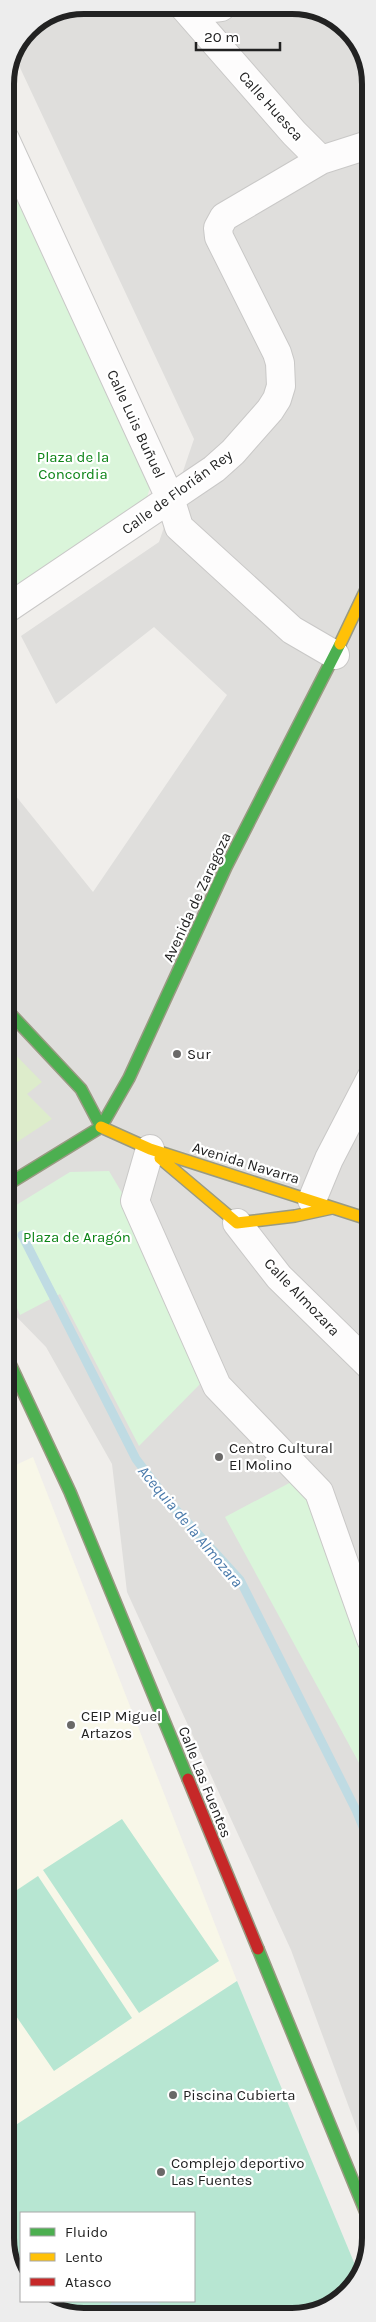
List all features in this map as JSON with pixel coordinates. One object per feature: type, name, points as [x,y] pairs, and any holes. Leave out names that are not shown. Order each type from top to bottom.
[{"type":"street","name":"Calle Huesca","points":[[189,14],[294,133],[321,160]]},
{"type":"street","points":[[321,160],[362,147]]},
{"type":"street","name":"Calle Luis Buñuel","points":[[14,159],[170,498],[178,527],[292,630],[335,655]]},
{"type":"street","name":"Calle de Florián Rey","points":[[14,604],[214,469],[233,452],[270,410],[277,399],[281,386],[280,363],[277,353],[219,237],[219,224],[224,217],[321,160]]},
{"type":"street","name":"Avenida de Zaragoza","points":[[14,1180],[101,1127],[129,1078],[226,867],[335,655],[362,598]]},
{"type":"street","points":[[14,1018],[76,1083],[101,1127]]},
{"type":"street","points":[[322,1204],[329,1159],[362,1095]]},
{"type":"street","name":"Avenida Navarra","points":[[101,1127],[234,1187],[322,1204],[362,1217]]},
{"type":"street","points":[[150,1148],[135,1202],[217,1386],[319,1492],[362,1614]]},
{"type":"street","name":"Avenida Navarra","points":[[150,1148],[231,1218],[286,1218],[322,1204]]},
{"type":"street","points":[[231,1218],[234,1187]]},
{"type":"street","name":"Calle Almozara","points":[[231,1218],[279,1277],[362,1358]]},
{"type":"street","name":"Calle Las Fuentes","points":[[14,1372],[70,1492],[362,2204]]},
{"type":"shaded area","points":[[83,14],[302,14],[327,23],[345,37],[357,57],[361,70],[362,2143],[291,1950],[127,1592],[112,1464],[46,1347],[14,1314],[14,794],[93,892],[227,695],[154,627],[56,704],[21,636],[159,542],[194,439],[17,62],[25,45],[34,34],[45,25],[57,19]]},
{"type":"shaded area","name":"CEIP Miguel Artazos","points":[[33,1457],[237,1981],[14,2126],[14,1466]]},
{"type":"green space","name":"Plaza de la Concordia","points":[[14,183],[151,484],[147,498],[14,590]]},
{"type":"green space","points":[[14,1053],[42,1082],[27,1094],[52,1119],[14,1144]]},
{"type":"green space","name":"Plaza de Aragón","points":[[109,1171],[128,1203],[204,1380],[139,1446],[60,1294],[20,1315],[14,1301],[14,1206],[70,1172]]},
{"type":"green space","points":[[295,1480],[312,1498],[362,1637],[362,1768],[225,1517]]},
{"type":"green space","points":[[122,1819],[219,1961],[139,2013],[43,1870]]},
{"type":"green space","points":[[38,1876],[132,2018],[54,2071],[14,2013],[14,1892]]},
{"type":"green space","name":"Complejo deportivo Las Fuentes","points":[[237,1981],[356,2267],[345,2285],[335,2294],[311,2306],[297,2308],[83,2308],[57,2303],[55,2302],[195,2302],[195,2212],[20,2212],[20,2267],[14,2243],[14,2126]]},
{"type":"water","points":[[112,2302],[157,2302],[165,2308],[107,2308]]},
{"type":"waterway","name":"Acequia de la Almozara","points":[[22,1235],[136,1459],[168,1501],[240,1580],[362,1824]]},
{"type":"traffic: fast","points":[[14,1180],[101,1127],[129,1078],[226,867],[340,644]]},
{"type":"traffic: fast","points":[[14,1018],[81,1089],[101,1127]]},
{"type":"traffic: fast","points":[[14,1372],[70,1492],[188,1779]]},
{"type":"traffic: fast","points":[[258,1949],[362,2203]]},
{"type":"traffic: slow","points":[[340,644],[362,598]]},
{"type":"traffic: slow","points":[[101,1127],[150,1149],[362,1217]]},
{"type":"traffic: slow","points":[[160,1158],[237,1223],[295,1216],[332,1208]]},
{"type":"traffic: jam","points":[[188,1779],[258,1949]]},
{"type":"place","name":"Sur","points":[[177,1054]]},
{"type":"place","name":"Centro Cultural El Molino","points":[[219,1457]]},
{"type":"place","name":"CEIP Miguel Artazos","points":[[71,1725]]},
{"type":"place","name":"Piscina Cubierta","points":[[173,2095]]},
{"type":"place","name":"Complejo deportivo Las Fuentes","points":[[161,2172]]}]
